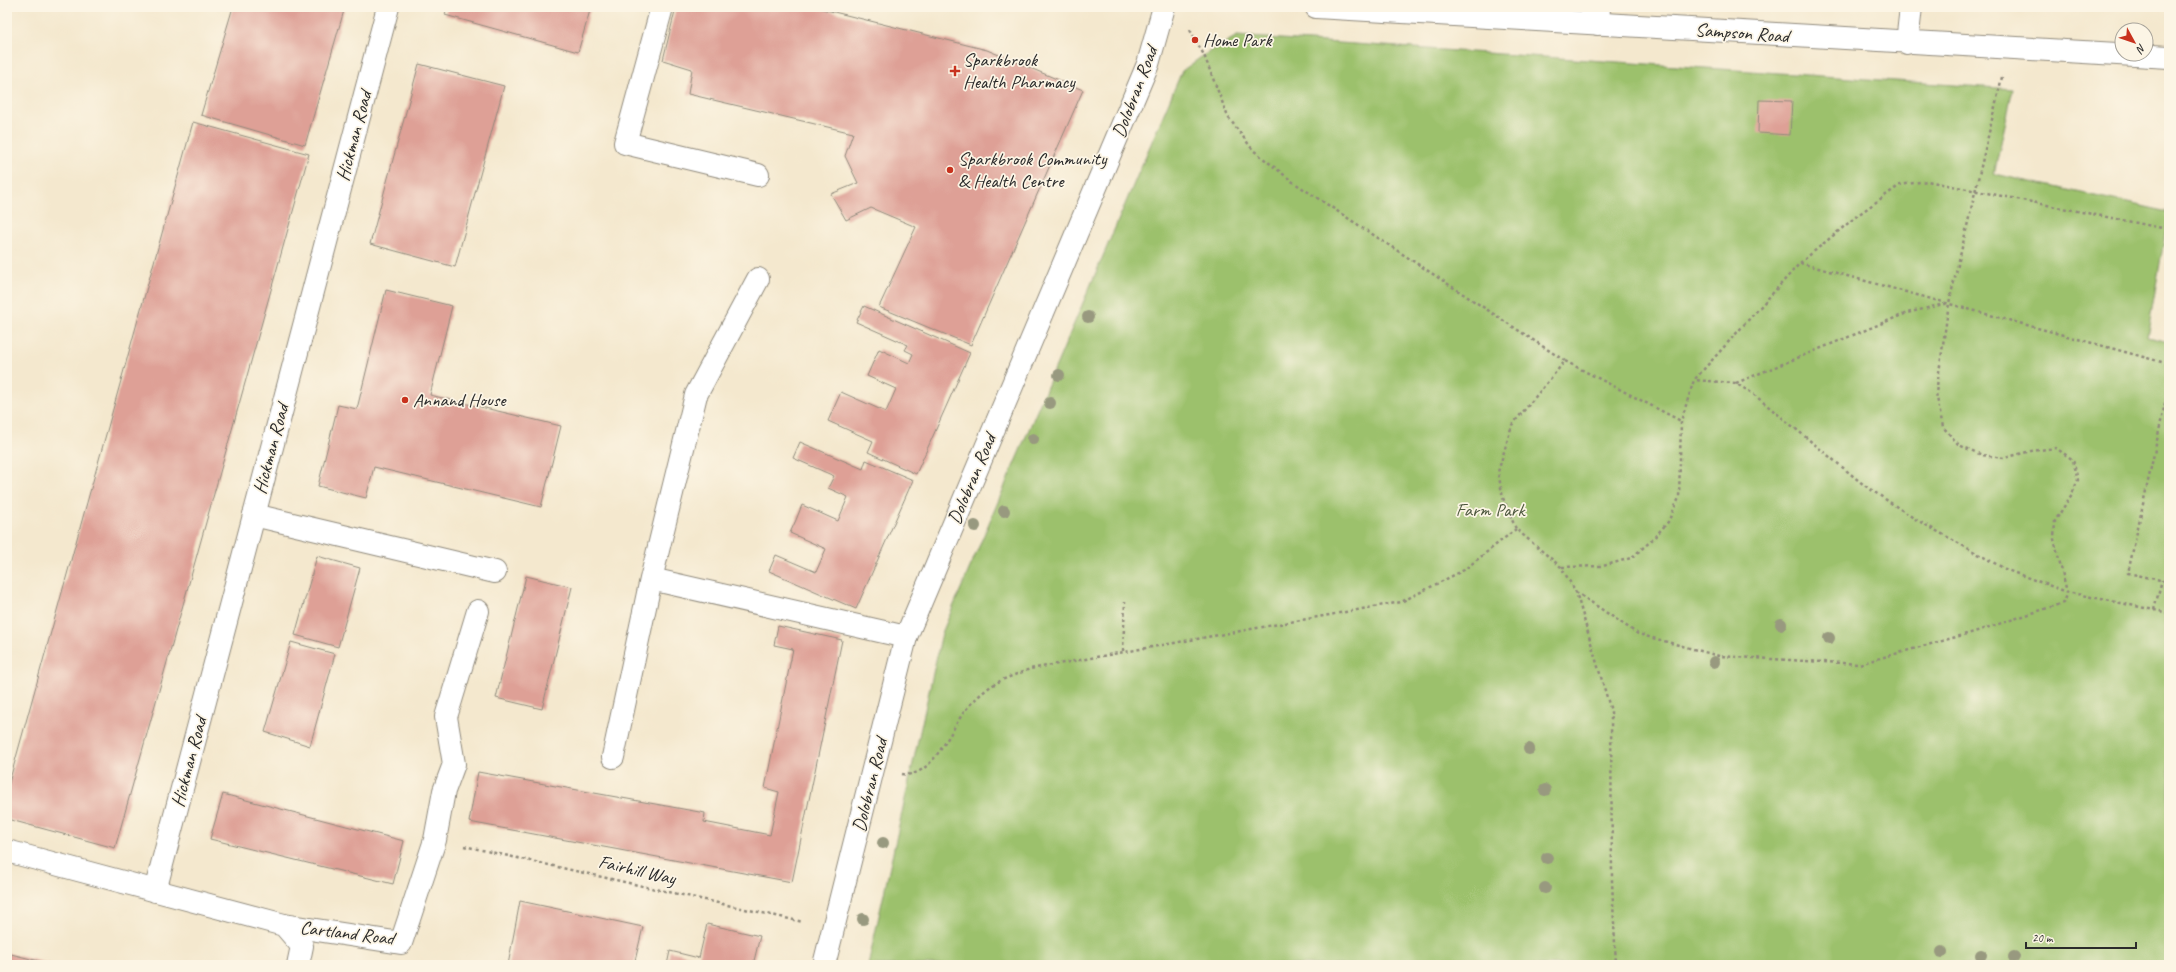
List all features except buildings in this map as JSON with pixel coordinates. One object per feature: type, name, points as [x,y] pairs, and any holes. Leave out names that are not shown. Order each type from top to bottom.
[{"type":"street","name":"Hickman Road","points":[[155,891],[388,7]]},
{"type":"street","points":[[662,7],[625,143],[758,175]]},
{"type":"street","name":"Dolobran Road","points":[[824,965],[875,768],[906,637],[1148,64],[1164,7]]},
{"type":"street","name":"Sampson Road","points":[[1316,7],[1598,16],[1907,43],[2169,57]]},
{"type":"street","points":[[1907,43],[1911,7]]},
{"type":"street","points":[[613,757],[651,579],[696,395],[758,279]]},
{"type":"street","points":[[254,515],[495,572]]},
{"type":"street","points":[[651,579],[906,637]]},
{"type":"street","name":"Cartland Road","points":[[7,851],[284,925],[401,943],[435,840],[444,791],[454,764],[446,717],[478,611]]},
{"type":"street","points":[[284,925],[302,946],[298,965]]},
{"type":"path","points":[[1188,27],[1204,55],[1228,118],[1253,150],[1293,182],[1565,361],[1681,421]]},
{"type":"path","points":[[1576,592],[1638,634],[1719,656],[1859,664],[1974,632],[2063,603],[2067,592],[2054,539],[2056,521],[2072,494],[2078,480],[2073,460],[2056,448],[2031,451],[2004,458],[1982,455],[1959,445],[1943,427],[1936,393],[1949,303],[2009,48]]},
{"type":"path","points":[[1561,567],[1603,566],[1631,558],[1668,522],[1678,498],[1681,421],[1694,380],[1800,263],[1858,215],[1900,185],[1927,181],[2162,228]]},
{"type":"path","points":[[1800,263],[2169,364]]},
{"type":"path","points":[[1735,383],[1907,313],[1949,303]]},
{"type":"path","points":[[1565,361],[1512,425],[1498,472],[1503,498],[1516,529],[1561,567],[1576,592],[1612,711],[1612,881],[1616,965]]},
{"type":"path","points":[[1694,380],[1735,383],[1752,393],[1864,486],[1915,519],[2006,570],[2067,592],[2169,613]]},
{"type":"path","points":[[2169,385],[2128,573],[2169,582]]},
{"type":"path","points":[[875,768],[909,775],[928,766],[965,711],[992,685],[1030,669],[1401,602],[1464,570],[1516,529]]},
{"type":"path","points":[[2154,610],[2162,580]]},
{"type":"path","points":[[1123,651],[1125,602]]},
{"type":"path","name":"Fairhill Way","points":[[435,840],[834,928]]},
{"type":"green space","name":"Farm Park","points":[[1237,36],[2013,89],[1994,174],[2169,212],[2147,337],[2169,342],[2169,965],[868,965],[942,633],[1182,71],[1204,55]]},
{"type":"place","name":"Home Park","points":[[1195,40]]},
{"type":"place","name":"Sparkbrook Health Pharmacy","points":[[955,71]]},
{"type":"place","name":"Sparkbrook Community & Health Centre","points":[[950,170]]},
{"type":"place","name":"Annand House","points":[[405,400]]}]
